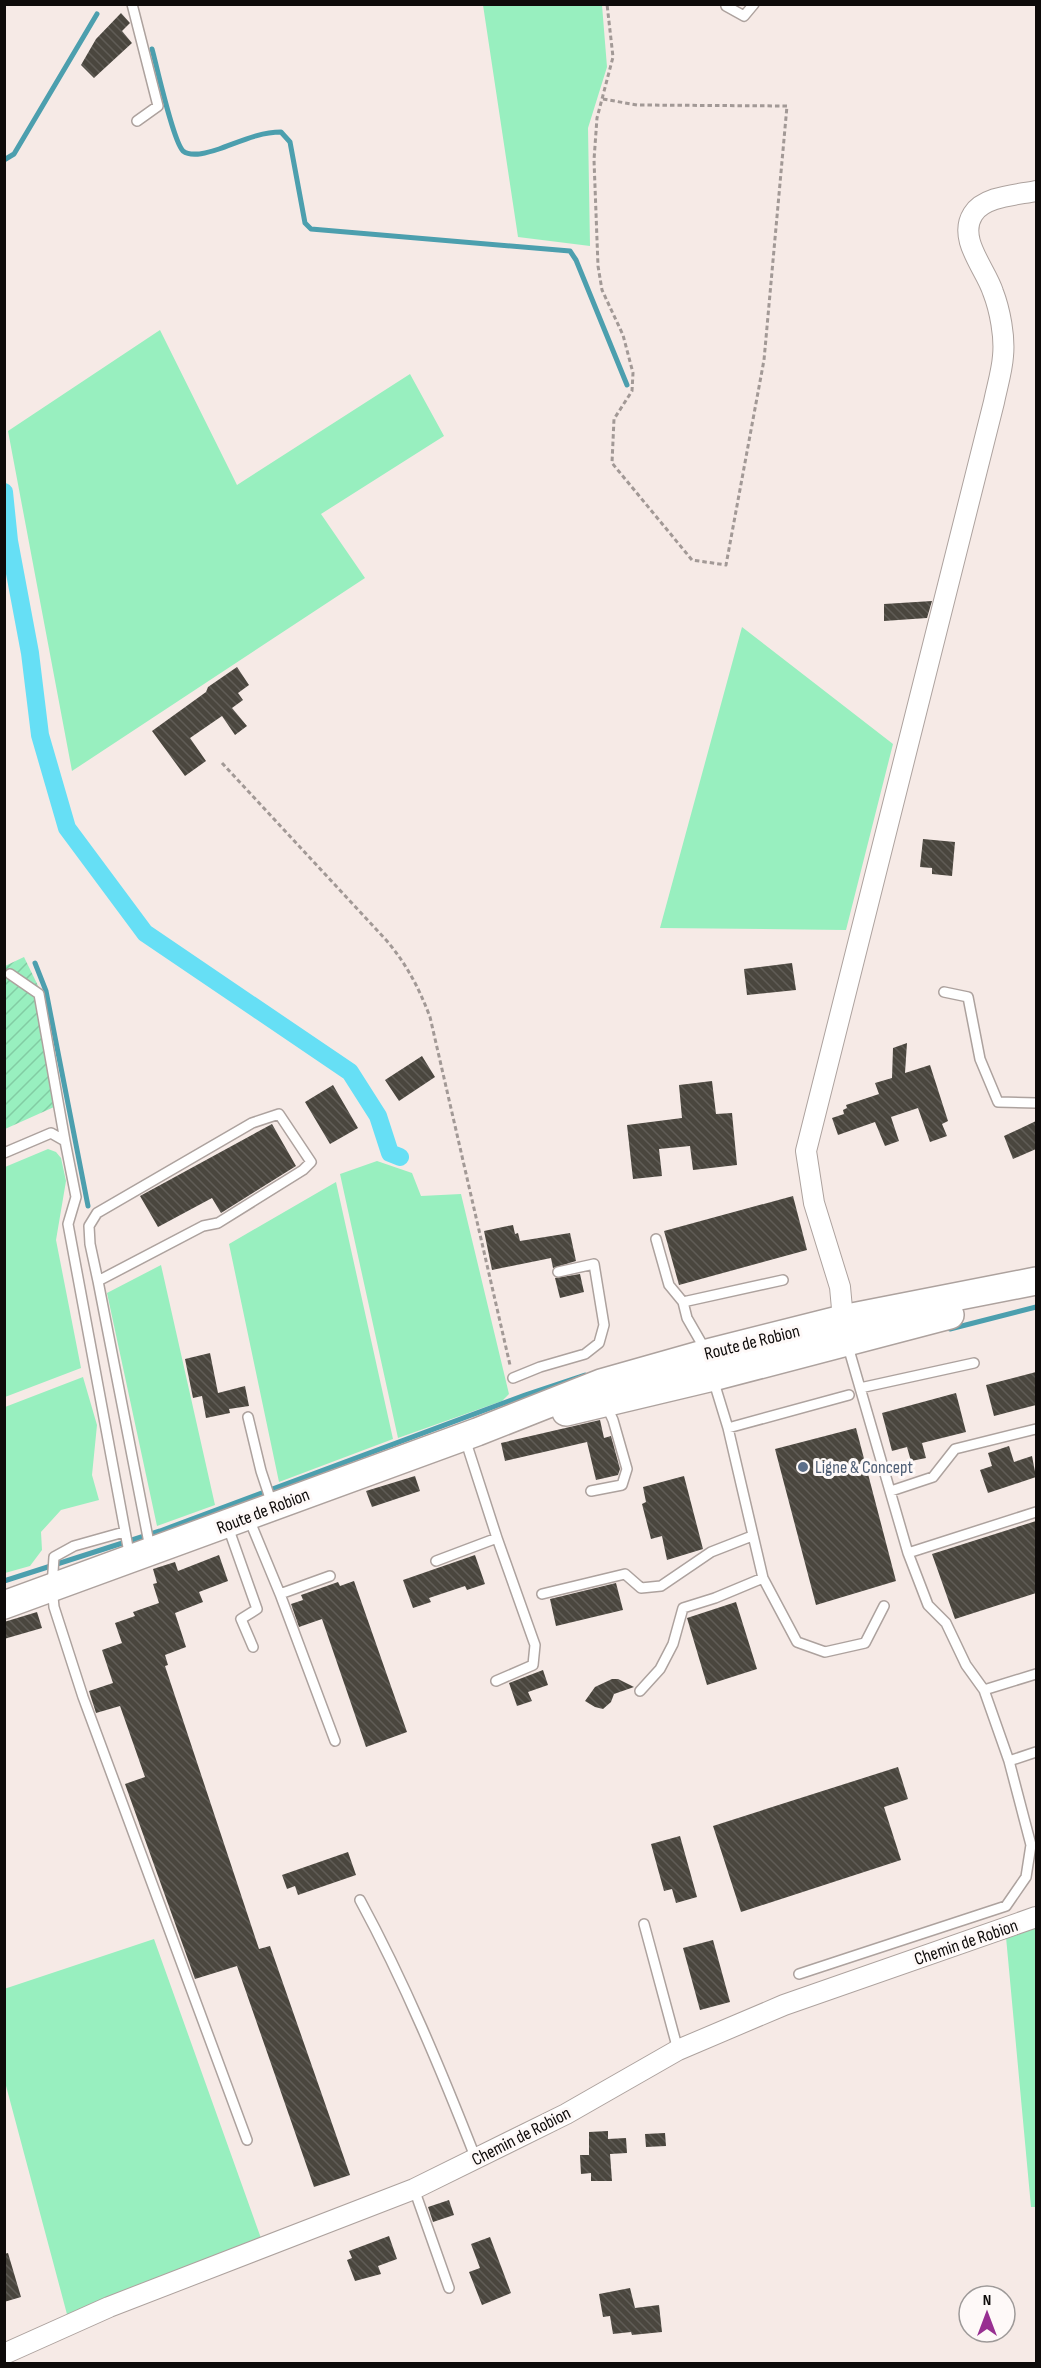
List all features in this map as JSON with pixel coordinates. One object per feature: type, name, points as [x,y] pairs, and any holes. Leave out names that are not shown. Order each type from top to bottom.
[{"type":"main road","name":"Route de Robion","points":[[4,1605],[141,1557],[273,1506],[470,1435],[601,1383],[710,1365],[847,1330],[945,1299],[1036,1281]]},
{"type":"main road","name":"Route de Robion","points":[[470,1435],[605,1402],[710,1365],[765,1364],[847,1330],[969,1310],[1036,1290]]},
{"type":"main road","name":"Route de Robion","points":[[4,1600],[50,1588]]},
{"type":"street","points":[[847,1330],[840,1287],[814,1203],[806,1151],[903,774],[918,704],[1004,355],[1001,327],[993,292],[973,250],[968,229],[972,215],[984,203],[1036,191]]},
{"type":"street","name":"Chemin de Robion","points":[[4,2354],[109,2307],[414,2189],[566,2114],[678,2050],[784,2005],[1036,1917]]},
{"type":"lane","points":[[132,4],[158,106],[137,121]]},
{"type":"lane","points":[[726,6],[744,16],[754,4]]},
{"type":"lane","points":[[10,974],[39,994],[76,1197],[68,1224],[124,1532],[141,1557]]},
{"type":"lane","points":[[944,992],[968,997],[980,1059],[998,1102],[1036,1102]]},
{"type":"lane","points":[[98,1281],[203,1226],[218,1223],[303,1170],[311,1162],[279,1114],[252,1123],[97,1213],[89,1226],[90,1244],[98,1281],[141,1557]]},
{"type":"lane","points":[[4,1153],[51,1133],[65,1141]]},
{"type":"lane","points":[[656,1239],[669,1286],[683,1302],[687,1318],[710,1365],[728,1428],[763,1578],[797,1642],[825,1652],[865,1643],[884,1606]]},
{"type":"lane","points":[[513,1378],[540,1367],[585,1354],[599,1343],[604,1325],[594,1264],[558,1272]]},
{"type":"lane","points":[[683,1302],[783,1280]]},
{"type":"lane","points":[[875,1323],[915,1312],[945,1299]]},
{"type":"lane","points":[[799,1974],[1006,1906],[1026,1877],[1031,1845],[1009,1761],[984,1690],[966,1665],[946,1623],[928,1605],[908,1553],[860,1388],[847,1330]]},
{"type":"lane","points":[[860,1388],[974,1363]]},
{"type":"lane","points":[[728,1428],[849,1395]]},
{"type":"lane","points":[[591,1491],[622,1485],[627,1469],[613,1420],[605,1402]]},
{"type":"lane","points":[[248,1417],[261,1471],[273,1506]]},
{"type":"lane","points":[[891,1491],[933,1477],[955,1449],[1036,1429]]},
{"type":"lane","points":[[470,1435],[497,1538],[535,1645],[533,1665],[496,1681]]},
{"type":"lane","points":[[908,1553],[1036,1512]]},
{"type":"lane","points":[[238,1521],[280,1594],[335,1741]]},
{"type":"lane","points":[[238,1521],[257,1609],[241,1619],[252,1647]]},
{"type":"lane","points":[[124,1532],[74,1546],[54,1557],[50,1588],[83,1697],[247,2140]]},
{"type":"lane","points":[[542,1594],[625,1574],[641,1588],[661,1586],[711,1552],[752,1536]]},
{"type":"lane","points":[[436,1561],[497,1538]]},
{"type":"lane","points":[[280,1594],[330,1576]]},
{"type":"lane","points":[[640,1691],[660,1669],[673,1644],[683,1608],[716,1598],[763,1578]]},
{"type":"lane","points":[[984,1690],[1036,1674]]},
{"type":"lane","points":[[1009,1761],[1036,1752]]},
{"type":"lane","points":[[360,1900],[385,1947],[442,2072],[476,2158]]},
{"type":"lane","points":[[644,1924],[678,2050]]},
{"type":"lane","points":[[414,2189],[449,2288]]},
{"type":"path","points":[[603,99],[637,105],[787,106],[764,360],[726,565],[692,560],[612,463],[614,419],[632,391],[633,373],[623,335],[602,290],[598,266],[594,160],[597,118],[613,57],[607,4]]},
{"type":"path","points":[[222,763],[387,941],[406,964],[420,990],[430,1017],[513,1378]]},
{"type":"green space","points":[[483,5],[602,5],[607,67],[588,128],[590,246],[518,237]]},
{"type":"green space","points":[[160,330],[237,485],[410,374],[444,436],[321,514],[365,578],[72,771],[8,431]]},
{"type":"green space","points":[[742,627],[893,744],[846,930],[660,928]]},
{"type":"green space","points":[[24,957],[43,996],[63,1103],[5,1129],[5,966]]},
{"type":"green space","points":[[48,1149],[56,1152],[61,1158],[66,1181],[56,1240],[81,1368],[5,1397],[5,1167]]},
{"type":"green space","points":[[377,1161],[412,1173],[421,1196],[461,1194],[509,1394],[502,1401],[398,1438],[340,1174]]},
{"type":"green space","points":[[336,1182],[393,1439],[279,1482],[229,1244]]},
{"type":"green space","points":[[161,1265],[215,1505],[157,1526],[107,1293]]},
{"type":"green space","points":[[83,1377],[97,1425],[92,1475],[99,1500],[61,1510],[41,1532],[42,1550],[30,1566],[5,1573],[5,1407]]},
{"type":"green space","points":[[1036,1926],[1036,2207],[1031,2207],[1006,1937]]},
{"type":"green space","points":[[154,1939],[262,2241],[68,2318],[5,2082],[4,1989]]},
{"type":"building","points":[[121,13],[130,23],[122,31],[132,43],[94,78],[81,65],[96,39]]},
{"type":"building","points":[[932,601],[927,618],[884,621],[884,604]]},
{"type":"building","points":[[237,667],[249,685],[238,693],[243,700],[232,708],[247,726],[235,735],[222,716],[190,738],[206,761],[185,776],[152,731]]},
{"type":"building","points":[[923,839],[955,842],[952,876],[932,874],[932,868],[920,867]]},
{"type":"building","points":[[792,963],[796,990],[747,995],[744,969]]},
{"type":"building","points":[[907,1043],[905,1073],[930,1065],[948,1121],[942,1124],[947,1136],[930,1142],[918,1108],[891,1117],[899,1141],[885,1146],[875,1122],[838,1135],[832,1118],[844,1114],[843,1110],[847,1108],[846,1105],[879,1094],[875,1083],[892,1078],[893,1048]]},
{"type":"building","points":[[422,1056],[435,1077],[399,1101],[385,1080]]},
{"type":"building","points":[[712,1081],[716,1114],[732,1113],[737,1165],[693,1170],[690,1146],[659,1149],[662,1176],[633,1179],[627,1125],[682,1118],[679,1085]]},
{"type":"building","points":[[333,1085],[358,1128],[330,1144],[305,1102]]},
{"type":"building","points":[[1036,1121],[1036,1149],[1013,1159],[1004,1136]]},
{"type":"building","points":[[272,1124],[296,1166],[221,1213],[212,1198],[158,1227],[140,1196]]},
{"type":"building","points":[[793,1196],[807,1250],[679,1285],[664,1231]]},
{"type":"building","points":[[513,1225],[520,1241],[570,1233],[576,1261],[553,1268],[551,1258],[492,1270],[484,1231]]},
{"type":"building","points":[[580,1274],[584,1292],[560,1298],[555,1278]]},
{"type":"building","points":[[210,1353],[218,1393],[245,1386],[249,1406],[229,1409],[230,1413],[206,1418],[202,1396],[193,1398],[185,1359]]},
{"type":"building","points":[[1036,1372],[1036,1405],[994,1416],[986,1385]]},
{"type":"building","points":[[956,1393],[966,1432],[922,1443],[926,1458],[911,1461],[907,1447],[892,1451],[882,1413]]},
{"type":"building","points":[[600,1420],[604,1438],[611,1436],[620,1469],[618,1475],[596,1480],[587,1442],[505,1461],[501,1443]]},
{"type":"building","points":[[856,1428],[896,1581],[816,1605],[775,1449]]},
{"type":"building","points":[[1009,1446],[1014,1462],[1032,1456],[1036,1477],[988,1493],[980,1470],[992,1466],[988,1453]]},
{"type":"building","points":[[415,1476],[420,1491],[372,1507],[366,1491]]},
{"type":"building","points":[[684,1476],[703,1549],[667,1560],[662,1536],[651,1539],[642,1504],[646,1502],[643,1487]]},
{"type":"building","points":[[1036,1521],[1036,1593],[955,1619],[932,1554]]},
{"type":"building","points":[[219,1555],[228,1581],[199,1592],[203,1602],[175,1613],[186,1647],[165,1655],[168,1665],[165,1666],[259,1949],[270,1946],[350,2175],[314,2187],[237,1966],[195,1979],[125,1784],[145,1777],[120,1706],[96,1713],[89,1691],[113,1683],[102,1650],[122,1643],[115,1623],[135,1616],[133,1612],[159,1603],[153,1584],[157,1583],[153,1569],[175,1562],[178,1571]]},
{"type":"building","points":[[475,1555],[485,1584],[467,1590],[465,1586],[429,1598],[431,1602],[413,1608],[403,1580]]},
{"type":"building","points":[[354,1581],[407,1732],[366,1747],[322,1619],[299,1627],[291,1604],[303,1600],[301,1595],[338,1582],[340,1586]]},
{"type":"building","points":[[616,1583],[623,1610],[556,1626],[550,1599]]},
{"type":"building","points":[[736,1602],[757,1669],[707,1685],[687,1618]]},
{"type":"building","points":[[37,1612],[42,1628],[4,1639],[4,1622]]},
{"type":"building","points":[[543,1670],[548,1685],[528,1692],[532,1701],[517,1706],[509,1683]]},
{"type":"building","points":[[612,1679],[618,1679],[634,1687],[614,1694],[611,1702],[603,1709],[585,1701],[595,1687]]},
{"type":"building","points":[[898,1767],[908,1799],[884,1807],[901,1860],[741,1912],[713,1826]]},
{"type":"building","points":[[680,1836],[697,1897],[676,1903],[672,1889],[664,1891],[651,1844]]},
{"type":"building","points":[[348,1852],[356,1875],[298,1895],[295,1886],[287,1889],[282,1875]]},
{"type":"building","points":[[713,1940],[730,2002],[700,2010],[683,1948]]},
{"type":"building","points":[[608,2131],[608,2139],[626,2138],[627,2153],[610,2154],[612,2181],[591,2181],[591,2173],[581,2174],[580,2155],[589,2155],[589,2132]]},
{"type":"building","points":[[665,2133],[666,2146],[646,2147],[645,2134]]},
{"type":"building","points":[[449,2200],[454,2215],[433,2222],[428,2207]]},
{"type":"building","points":[[389,2236],[397,2259],[378,2266],[381,2274],[355,2281],[347,2260],[352,2258],[349,2251]]},
{"type":"building","points":[[490,2237],[511,2293],[482,2305],[469,2272],[480,2268],[471,2244]]},
{"type":"building","points":[[8,2253],[21,2297],[4,2302],[4,2254]]},
{"type":"building","points":[[630,2288],[635,2308],[659,2305],[662,2332],[613,2334],[610,2316],[603,2317],[599,2294]]},
{"type":"waterway","points":[[4,160],[14,154],[97,14]]},
{"type":"waterway","points":[[152,49],[170,119],[183,151],[191,154],[206,153],[257,136],[281,132],[290,142],[305,223],[311,229],[570,251],[576,260],[627,385]]},
{"type":"waterway","points":[[4,492],[9,541],[30,653],[40,735],[67,828],[145,933],[350,1072],[378,1116],[390,1153],[400,1157]]},
{"type":"waterway","points":[[35,963],[46,991],[88,1206]]},
{"type":"waterway","points":[[950,1329],[1036,1307]]},
{"type":"waterway","points":[[4,1581],[160,1531],[525,1395],[585,1375]]},
{"type":"place","name":"Ligne & Concept","points":[[803,1467]]}]
